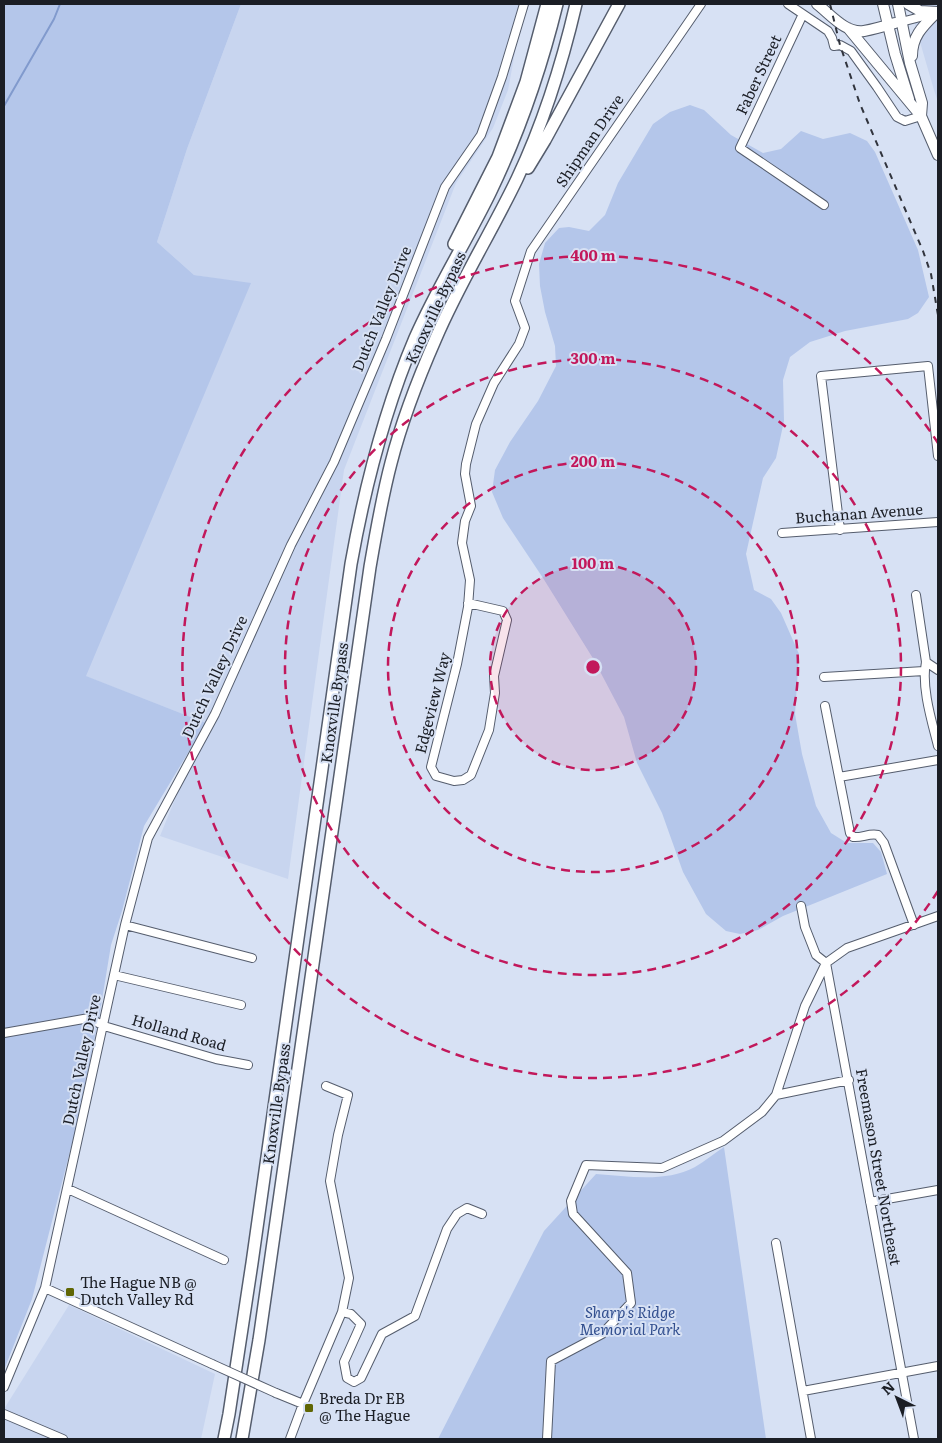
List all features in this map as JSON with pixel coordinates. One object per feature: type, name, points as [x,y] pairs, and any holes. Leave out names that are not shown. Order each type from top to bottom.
[{"type":"highway","points":[[362,507],[362,473],[389,383],[405,343],[433,284],[498,157],[526,82],[547,4]]},
{"type":"highway","name":"Knoxville Bypass","points":[[224,1439],[245,1311],[351,564],[362,507],[377,443],[405,364],[427,312],[481,210],[509,151],[532,92],[557,4]]},
{"type":"highway","name":"Knoxville Bypass","points":[[242,1439],[259,1340],[370,567],[386,482],[401,429],[430,351],[456,294],[518,177],[541,122],[576,4]]},
{"type":"highway","points":[[503,207],[545,140],[619,4]]},
{"type":"main road","points":[[817,4],[848,28],[921,116],[938,155]]},
{"type":"main road","points":[[883,4],[910,105]]},
{"type":"main road","points":[[898,4],[922,103],[921,116]]},
{"type":"main road","points":[[908,4],[920,11],[937,12]]},
{"type":"main road","points":[[912,67],[912,46],[916,36],[922,26],[937,12]]},
{"type":"main road","points":[[848,28],[864,31],[901,22]]},
{"type":"street","name":"Dutch Valley Drive","points":[[4,1387],[45,1288],[125,925],[148,838],[215,714],[291,544],[334,462],[386,339],[445,187],[480,135],[502,77],[524,4]]},
{"type":"street","name":"Shipman Drive","points":[[515,301],[532,251],[701,4]]},
{"type":"street","points":[[788,4],[828,31],[834,46],[840,45],[850,51],[897,117],[905,121],[921,116]]},
{"type":"street","points":[[901,22],[937,12]]},
{"type":"street","name":"Faber Street","points":[[804,14],[740,148],[824,205]]},
{"type":"street","name":"Edgeview Way","points":[[468,603],[503,611],[507,620],[494,676],[495,692],[489,730],[471,775],[463,780],[454,781],[436,776],[431,767],[457,664],[468,603],[470,580],[462,542],[465,521],[471,506],[464,474],[476,424],[494,383],[519,344],[525,328],[515,301]]},
{"type":"street","points":[[840,530],[821,376],[928,366],[938,456]]},
{"type":"street","name":"Buchanan Avenue","points":[[782,533],[938,522]]},
{"type":"street","points":[[916,595],[926,662],[924,671],[928,706],[938,746]]},
{"type":"street","points":[[926,662],[938,670]]},
{"type":"street","points":[[824,677],[924,671]]},
{"type":"street","points":[[825,706],[850,833],[853,837],[860,838],[872,834],[878,835],[884,843],[914,925]]},
{"type":"street","points":[[839,777],[938,760]]},
{"type":"street","name":"Freemason Street Northeast","points":[[801,906],[805,927],[816,955],[826,963],[914,1439]]},
{"type":"street","points":[[547,1439],[551,1361],[602,1334],[631,1303],[627,1272],[573,1214],[572,1201],[586,1165],[662,1168],[723,1141],[762,1112],[776,1095],[804,1006],[826,963],[847,948],[938,916]]},
{"type":"street","points":[[125,925],[252,958]]},
{"type":"street","points":[[114,975],[241,1005]]},
{"type":"street","name":"Holland Road","points":[[4,1034],[89,1018],[104,1026],[216,1059],[248,1065]]},
{"type":"street","points":[[776,1095],[849,1080]]},
{"type":"street","points":[[290,1439],[342,1312],[348,1278],[330,1181],[338,1135],[348,1095],[326,1086]]},
{"type":"street","points":[[68,1189],[224,1260]]},
{"type":"street","points":[[870,1202],[938,1190]]},
{"type":"street","points":[[342,1312],[350,1314],[361,1324],[344,1362],[347,1378],[354,1382],[361,1378],[382,1334],[415,1316],[447,1230],[457,1214],[467,1208],[482,1214]]},
{"type":"street","points":[[776,1243],[811,1439]]},
{"type":"street","points":[[45,1288],[303,1404]]},
{"type":"street","points":[[803,1391],[938,1366]]},
{"type":"street","points":[[4,1414],[63,1439]]},
{"type":"shaded area","points":[[241,4],[524,4],[508,90],[493,128],[456,183],[344,470],[288,879],[160,836],[206,723],[85,676],[250,284],[194,275],[157,242],[187,149]]},
{"type":"shaded area","points":[[909,4],[938,4],[938,102],[934,90]]},
{"type":"shaded area","points":[[69,1305],[215,1374],[201,1439],[4,1439],[4,1409]]},
{"type":"green space","points":[[4,4],[241,4],[187,149],[157,242],[194,275],[251,283],[86,676],[206,723],[144,826],[122,911],[111,945],[100,1012],[75,1132],[32,1299],[4,1370]]},
{"type":"green space","points":[[690,105],[704,110],[731,135],[763,153],[781,149],[801,131],[823,139],[850,133],[867,141],[875,152],[918,250],[929,297],[918,313],[908,319],[845,331],[810,342],[790,357],[783,380],[784,421],[776,458],[763,478],[746,554],[754,590],[771,599],[781,613],[799,654],[795,714],[802,754],[816,806],[831,833],[847,843],[873,843],[881,852],[887,874],[783,916],[758,930],[740,934],[726,931],[706,914],[683,872],[662,813],[637,763],[624,717],[594,660],[503,518],[492,492],[495,470],[510,442],[538,401],[556,366],[555,346],[540,286],[539,264],[545,243],[559,228],[569,227],[589,231],[605,215],[618,183],[653,124],[670,112]]},
{"type":"green space","name":"Sharp's Ridge Memorial Park","points":[[724,1147],[766,1439],[438,1439],[544,1231],[596,1174],[633,1177],[671,1175],[695,1167]]},
{"type":"waterway","points":[[4,106],[54,19],[60,4]]},
{"type":"railway","points":[[830,4],[840,45],[860,104],[931,274],[938,315]]},
{"type":"place","name":"The Hague NB @ Dutch Valley Rd","points":[[70,1292]]},
{"type":"place","name":"Breda Dr EB @ The Hague","points":[[309,1408]]}]
